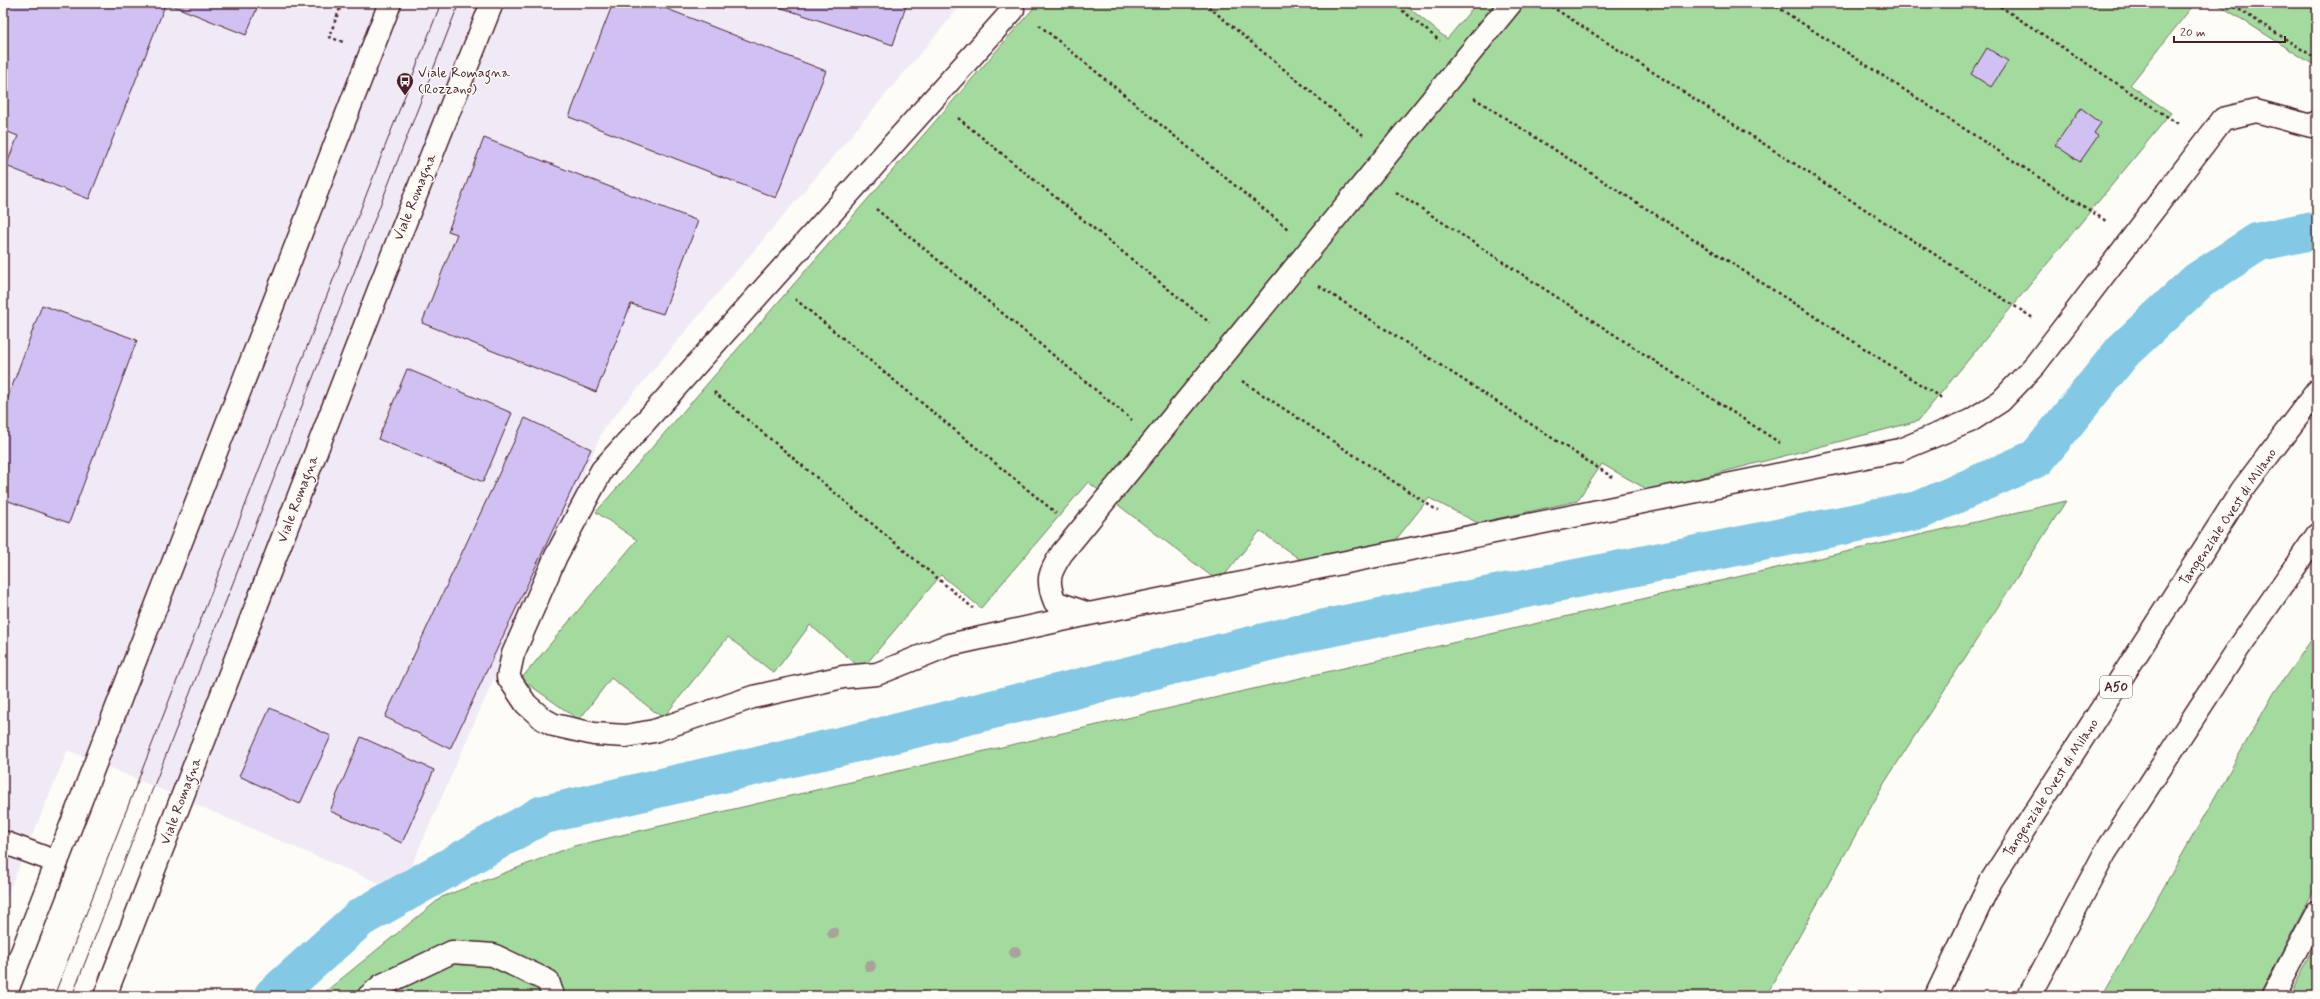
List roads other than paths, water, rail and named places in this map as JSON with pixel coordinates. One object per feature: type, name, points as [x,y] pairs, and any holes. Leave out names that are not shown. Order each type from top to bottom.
[{"type":"main road","points":[[5,996],[10,963],[57,862],[390,3]]},
{"type":"main road","name":"Viale Romagna","points":[[105,996],[402,230],[492,3]]},
{"type":"main road","points":[[1089,614],[1055,602],[1048,585],[1052,568],[1155,439],[1511,3]]},
{"type":"main road","points":[[1014,10],[602,470],[556,556],[513,654],[508,677],[526,704],[543,719],[554,725],[594,734],[626,736],[647,732],[753,697],[842,677],[877,674],[949,645],[1089,614],[1900,450],[1974,419],[2001,401],[2035,365],[2223,119],[2256,111],[2311,126],[2317,122]]},
{"type":"main road","name":"Tangenziale Ovest di Milano","points":[[1936,996],[1991,881],[2242,490],[2317,392]]},
{"type":"main road","points":[[2029,996],[2104,852],[2238,649],[2317,535]]},
{"type":"main road","points":[[3,842],[57,862]]},
{"type":"main road","points":[[2273,996],[2317,912]]},
{"type":"main road","points":[[369,996],[382,985],[452,952],[493,955],[548,981],[553,996]]},
{"type":"waterway","points":[[273,996],[360,918],[542,815],[868,740],[1307,632],[1920,510],[2037,458],[2123,351],[2198,281],[2258,242],[2305,232]]},
{"type":"tram line","points":[[54,996],[441,3]]},
{"type":"tram line","points":[[72,996],[459,3]]},
{"type":"place","name":"Viale Romagna (Rozzano)","points":[[405,96]]}]
